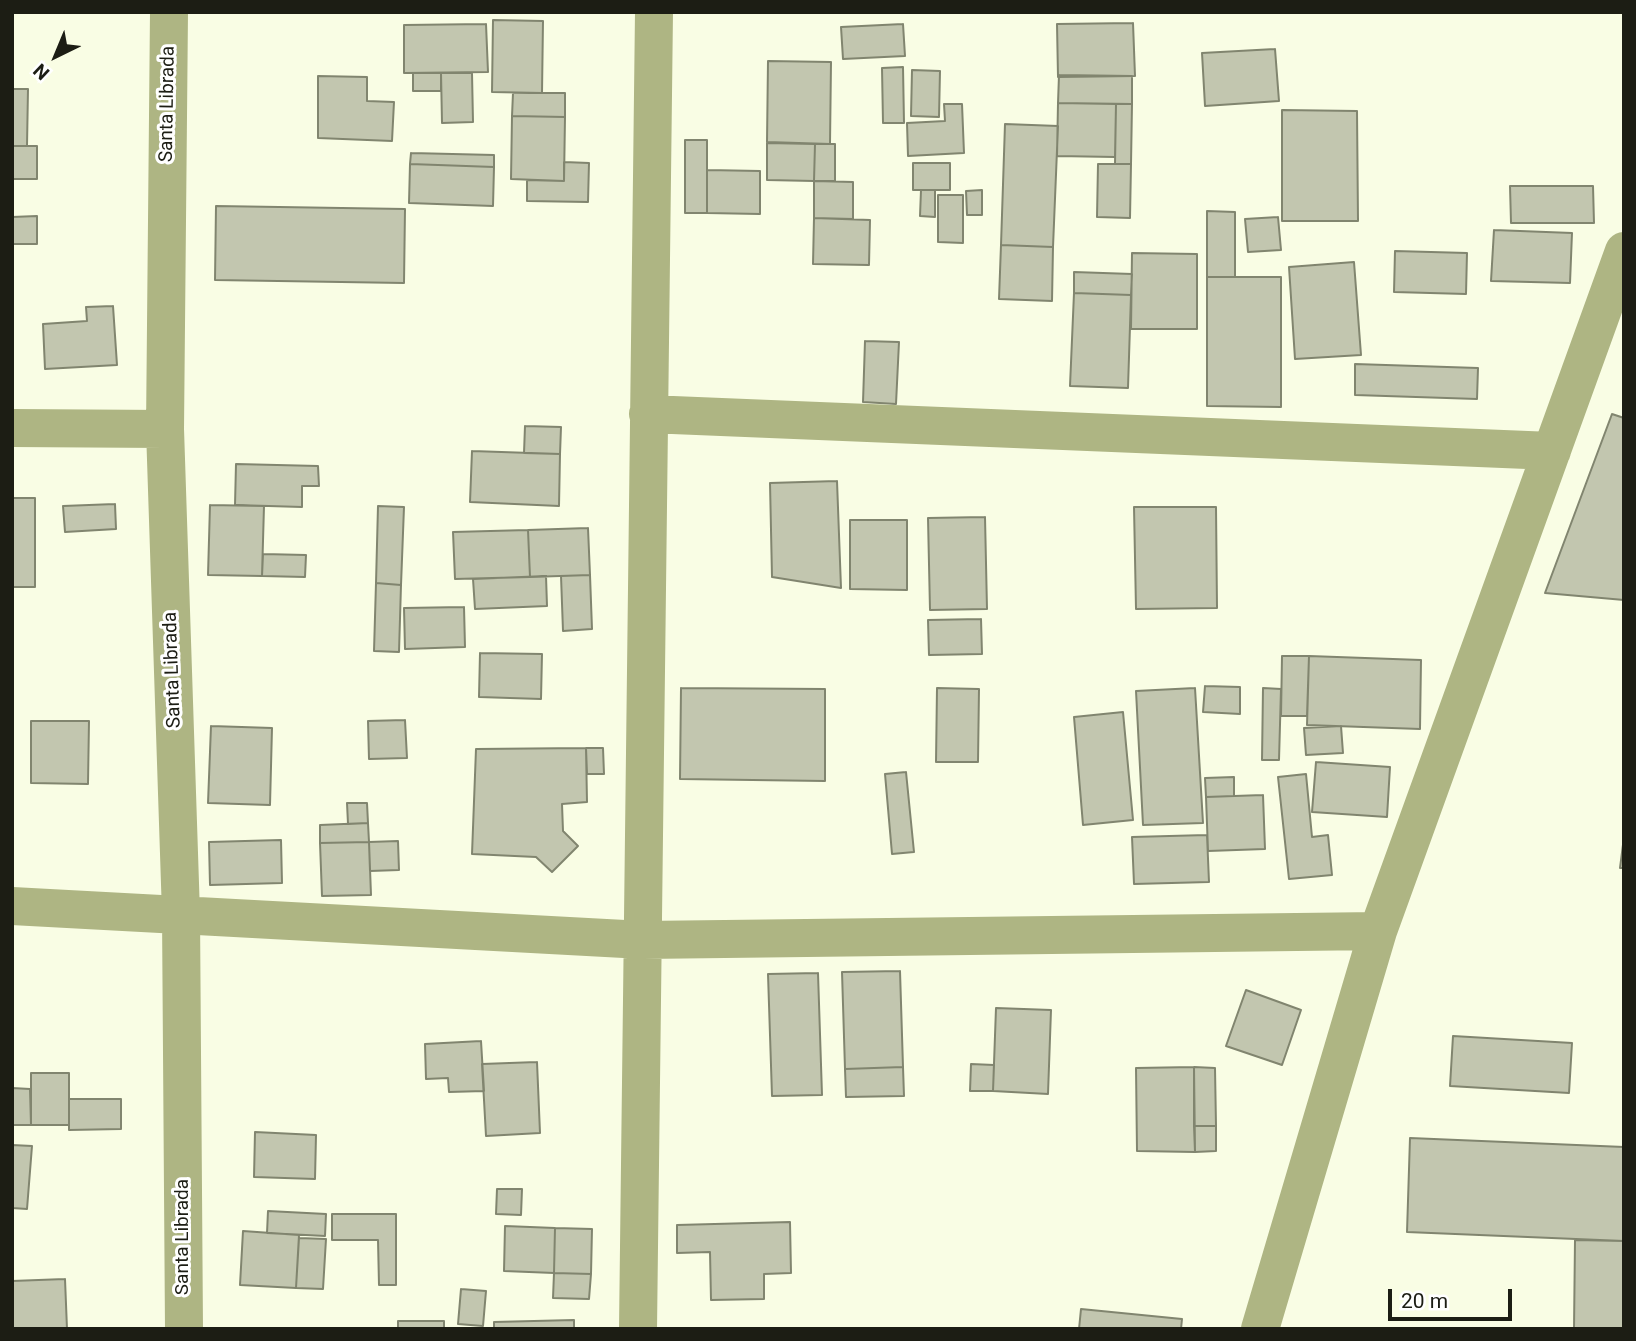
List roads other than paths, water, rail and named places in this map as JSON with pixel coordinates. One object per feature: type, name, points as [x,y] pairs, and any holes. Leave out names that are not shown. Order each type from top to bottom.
[{"type":"street","name":"Santa Librada","points":[[169,12],[165,429],[181,914],[184,1329]]},
{"type":"street","points":[[638,1329],[654,12]]},
{"type":"street","points":[[1259,1329],[1378,930],[1624,251]]},
{"type":"street","points":[[648,414],[1552,452]]},
{"type":"street","points":[[12,428],[165,429]]},
{"type":"street","points":[[12,906],[643,940],[1378,930]]}]
